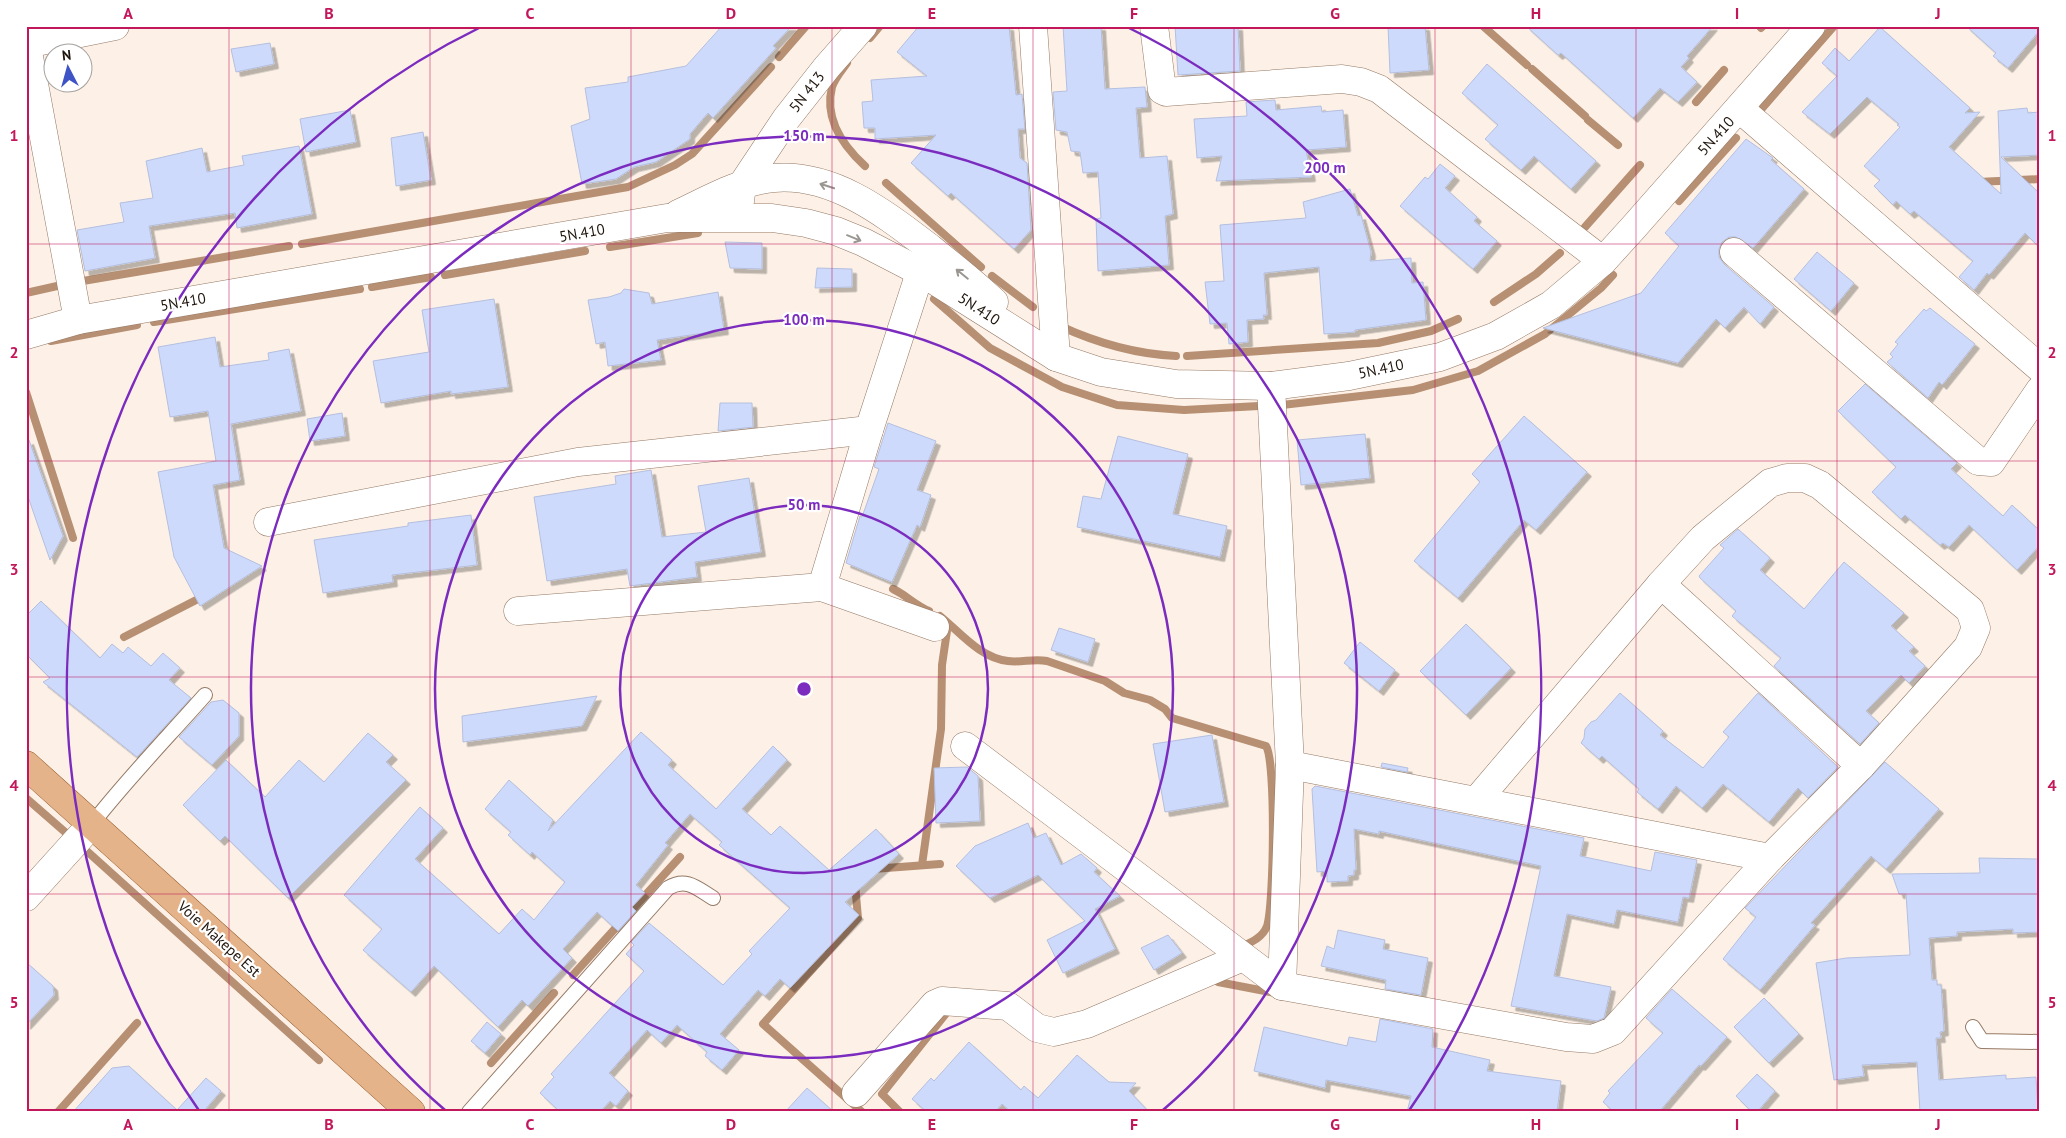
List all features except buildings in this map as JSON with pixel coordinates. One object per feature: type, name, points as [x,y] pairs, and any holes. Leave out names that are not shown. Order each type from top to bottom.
[{"type":"main road","name":"Voie Makepe Est","points":[[26,765],[411,1112]]},
{"type":"street","points":[[78,320],[26,43],[115,26]]},
{"type":"street","name":"5N 413","points":[[738,217],[742,185],[786,119],[827,67],[863,26]]},
{"type":"street","points":[[1033,26],[1045,351]]},
{"type":"street","points":[[1154,26],[1162,90],[1166,92],[1342,79],[1361,82],[1379,89],[1603,261]]},
{"type":"street","name":"5N.410","points":[[26,335],[78,320],[667,218],[738,217],[806,223],[924,260],[1045,351],[1102,372],[1176,384],[1271,386],[1349,376],[1440,357],[1496,336],[1551,305],[1603,261],[1740,109],[1811,26]]},
{"type":"street","points":[[1740,109],[2040,368]]},
{"type":"street","points":[[667,218],[742,185],[774,178],[800,180],[845,192],[888,215],[924,260],[869,430],[822,587]]},
{"type":"street","points":[[1734,252],[1978,461],[1991,462],[2040,390]]},
{"type":"street","points":[[1271,386],[1290,765],[1282,986]]},
{"type":"street","points":[[268,522],[578,462],[869,430]]},
{"type":"street","points":[[966,746],[1282,986],[1566,1037],[1593,1039],[1613,1031],[1770,858],[1861,766],[1968,647],[1976,628],[1970,610],[1820,485],[1805,478],[1787,478],[1770,483],[1703,538],[1660,584],[1478,800]]},
{"type":"street","points":[[1660,584],[1861,766]]},
{"type":"street","points":[[518,611],[822,587],[935,627]]},
{"type":"street","points":[[1290,765],[1770,858]]},
{"type":"street","points":[[26,898],[92,824]]},
{"type":"street","points":[[856,1093],[935,1004],[942,1001],[1008,1006],[1037,1028],[1054,1032],[1087,1024],[1243,957]]},
{"type":"lane","points":[[92,824],[123,784],[141,768],[205,694]]},
{"type":"lane","points":[[469,1112],[668,888],[676,883],[688,882],[714,898]]},
{"type":"lane","points":[[1973,1027],[1982,1041],[2040,1042]]},
{"type":"waterway","points":[[779,57],[806,26]]},
{"type":"waterway","points":[[870,38],[880,26]]},
{"type":"waterway","points":[[1483,26],[1527,65]]},
{"type":"waterway","points":[[1757,114],[1834,26]]},
{"type":"waterway","points":[[847,63],[832,87],[831,110],[833,121],[842,140],[865,166]]},
{"type":"waterway","points":[[302,244],[628,187],[675,165],[692,154],[771,67]]},
{"type":"waterway","points":[[1532,69],[1585,116]]},
{"type":"waterway","points":[[1696,102],[1724,70]]},
{"type":"waterway","points":[[1588,120],[1618,145]]},
{"type":"waterway","points":[[1679,201],[1736,138]]},
{"type":"waterway","points":[[1585,227],[1640,165]]},
{"type":"waterway","points":[[1978,182],[2040,179]]},
{"type":"waterway","points":[[886,183],[981,267]]},
{"type":"waterway","points":[[610,247],[698,233]]},
{"type":"waterway","points":[[77,282],[289,246]]},
{"type":"waterway","points":[[445,275],[585,251]]},
{"type":"waterway","points":[[1494,302],[1536,274],[1560,253]]},
{"type":"waterway","points":[[1282,405],[1413,390],[1478,371],[1545,334],[1601,288],[1613,275]]},
{"type":"waterway","points":[[992,276],[1033,307]]},
{"type":"waterway","points":[[372,287],[431,277]]},
{"type":"waterway","points":[[26,293],[66,284]]},
{"type":"waterway","points":[[154,322],[360,289]]},
{"type":"waterway","points":[[934,299],[990,348],[1062,387],[1117,405],[1184,410],[1259,406]]},
{"type":"waterway","points":[[1187,356],[1378,343],[1431,331],[1458,319]]},
{"type":"waterway","points":[[51,341],[137,325]]},
{"type":"waterway","points":[[1060,326],[1116,347],[1176,356]]},
{"type":"waterway","points":[[26,392],[73,538]]},
{"type":"waterway","points":[[893,589],[929,611]]},
{"type":"waterway","points":[[124,637],[204,596]]},
{"type":"waterway","points":[[940,616],[979,650],[998,659],[1008,661],[1047,661],[1105,681],[1124,693],[1150,700],[1165,709],[1172,718],[1266,746],[1269,757],[1273,804],[1269,913],[1267,926],[1263,933],[1241,947]]},
{"type":"waterway","points":[[922,865],[941,729],[942,665],[948,624]]},
{"type":"waterway","points":[[26,798],[65,832]]},
{"type":"waterway","points":[[79,844],[319,1060]]},
{"type":"waterway","points":[[573,975],[680,857]]},
{"type":"waterway","points":[[873,869],[940,864]]},
{"type":"waterway","points":[[855,884],[858,918],[763,1024],[862,1112]]},
{"type":"waterway","points":[[1215,979],[1218,982],[1275,993]]},
{"type":"waterway","points":[[491,1063],[554,993]]},
{"type":"waterway","points":[[900,1112],[882,1094],[948,1011],[952,1011]]},
{"type":"waterway","points":[[58,1112],[137,1023]]}]
